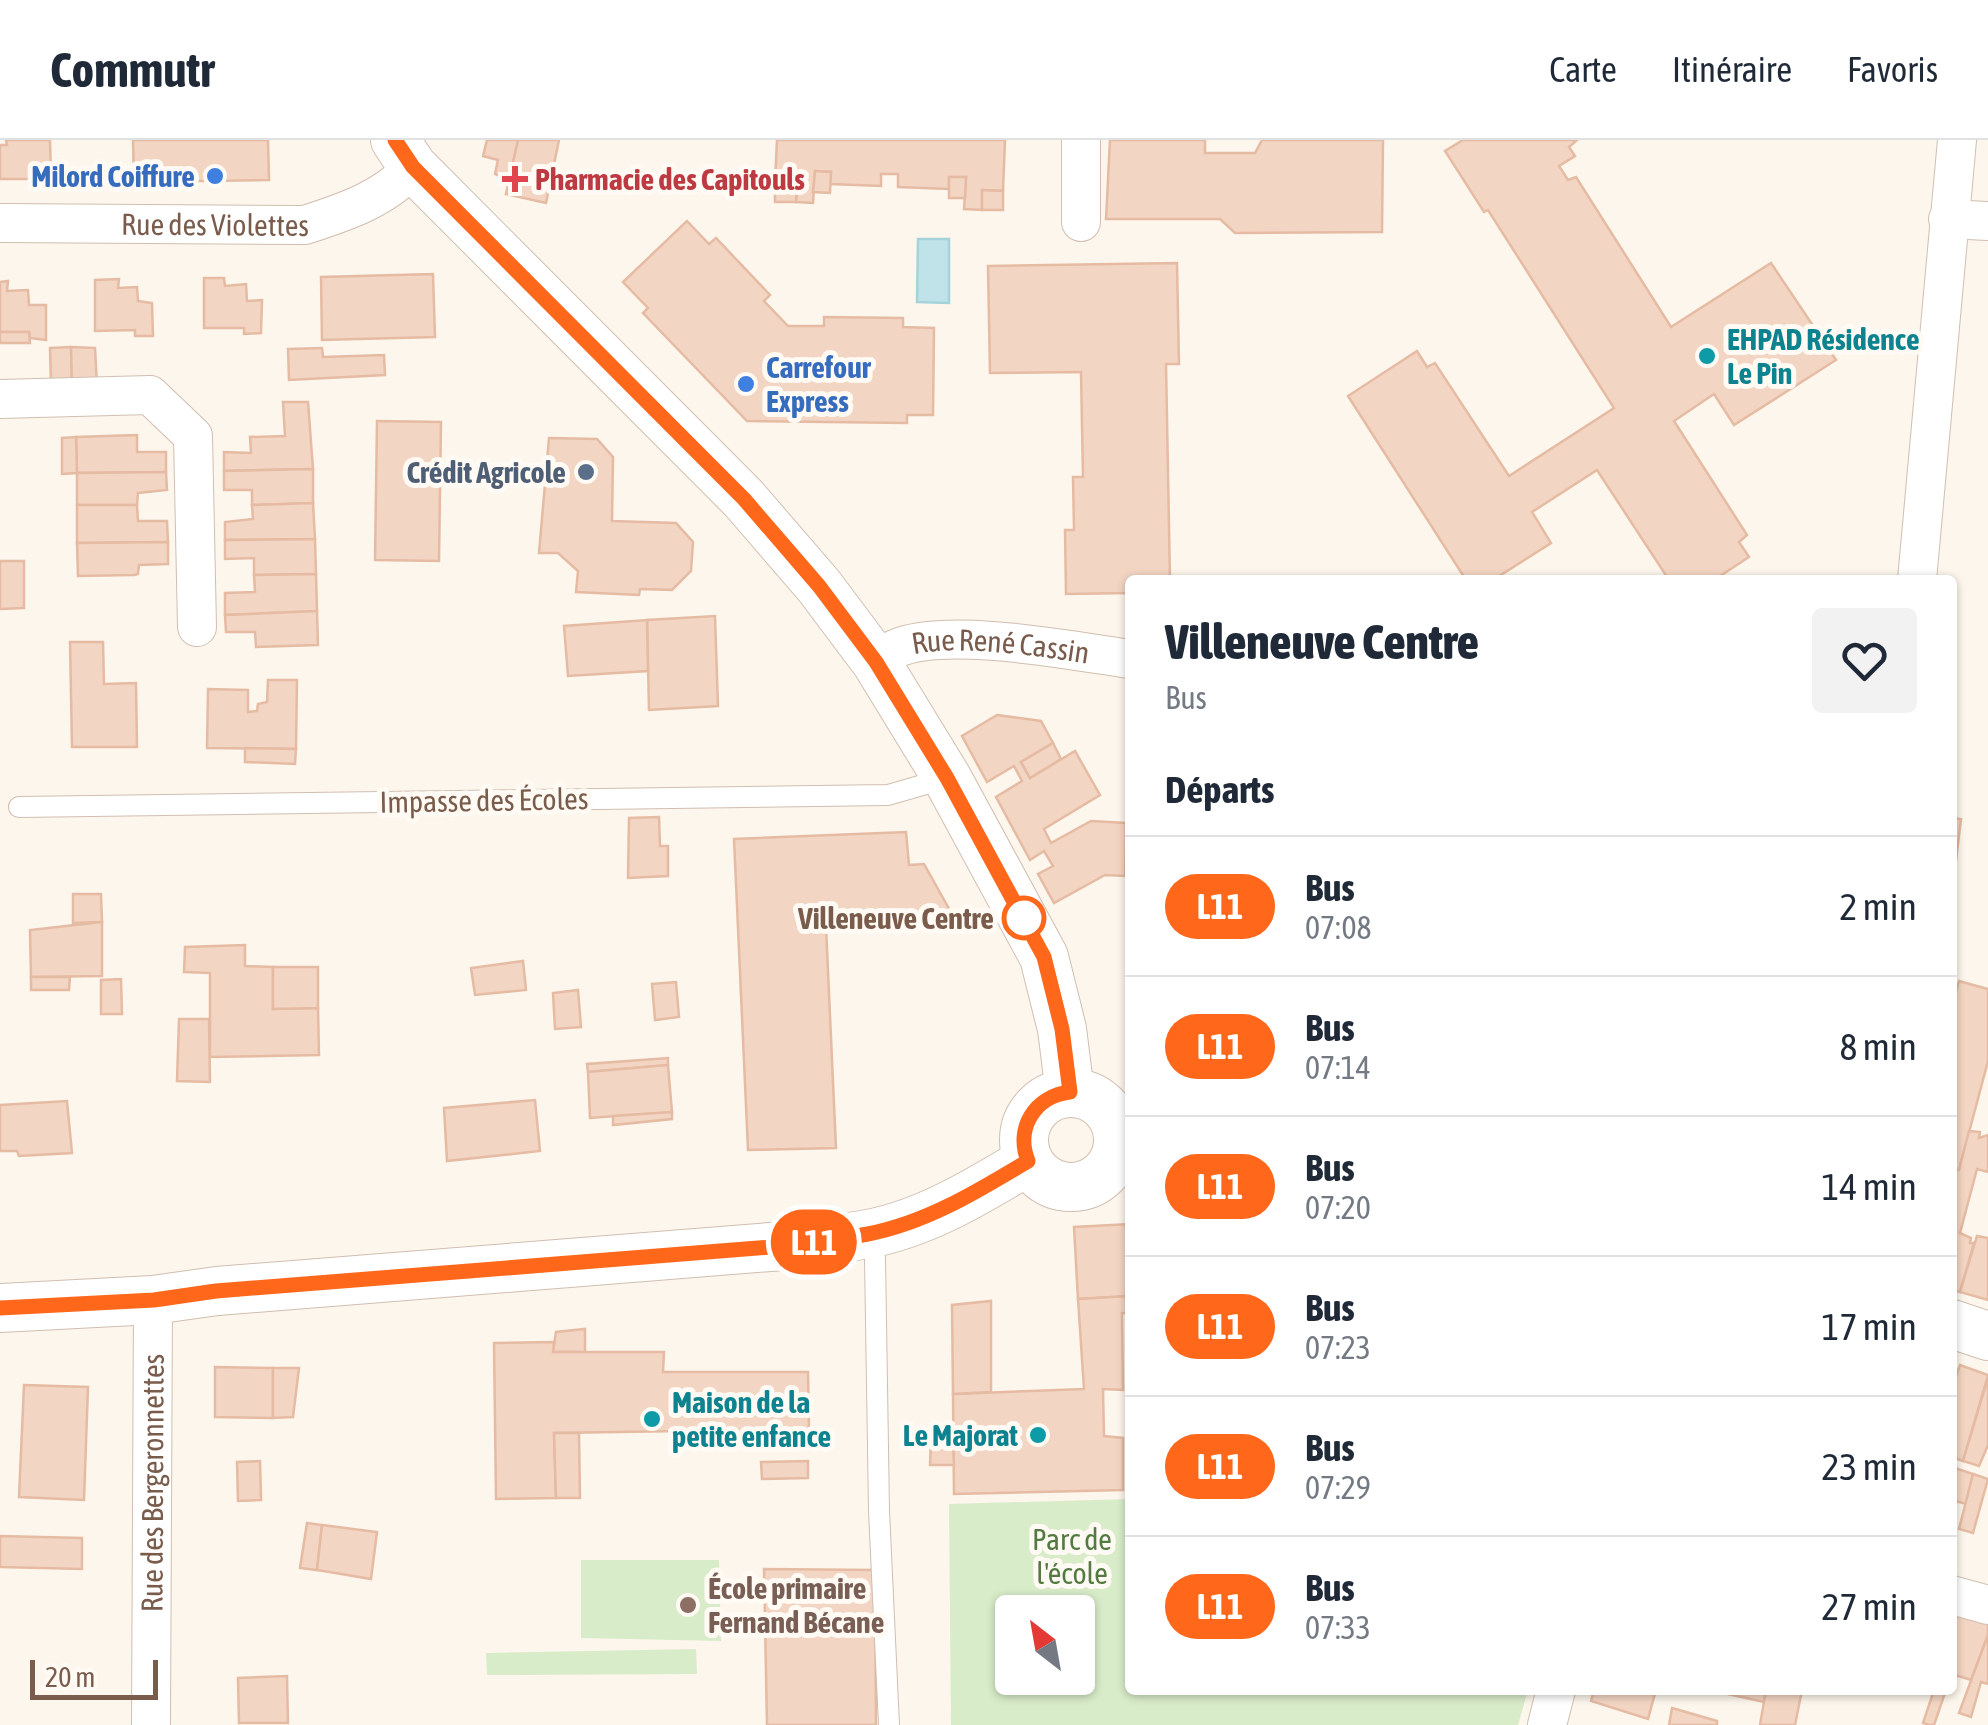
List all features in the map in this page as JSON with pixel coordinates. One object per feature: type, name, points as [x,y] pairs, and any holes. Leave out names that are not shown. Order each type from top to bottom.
[{"type":"street","points":[[1081,140],[1081,222]]},
{"type":"street","points":[[1917,575],[1957,140]]},
{"type":"street","points":[[404,153],[744,499],[819,586],[876,662],[947,778],[1044,957],[1062,1029],[1070,1092]]},
{"type":"street","name":"Rue des Violettes","points":[[0,222],[305,225],[350,210],[397,186],[404,153]]},
{"type":"street","points":[[1948,219],[1988,221]]},
{"type":"street","points":[[0,398],[150,395],[192,436],[196,627]]},
{"type":"street","name":"Rue René Cassin","points":[[876,662],[896,648],[938,639],[1016,644],[1125,658]]},
{"type":"street","points":[[1070,1092],[1092,1098],[1110,1114],[1124,1149],[1102,1175],[1083,1186],[1072,1187],[1052,1183],[1028,1161],[1023,1142],[1031,1114],[1048,1098],[1070,1092]]},
{"type":"street","points":[[0,1308],[154,1300],[216,1291],[784,1246],[870,1234],[916,1220],[968,1197],[1028,1161]]},
{"type":"street","name":"Rue des Bergeronnettes","points":[[151,1725],[154,1300]]},
{"type":"street","points":[[1957,1326],[1988,1336]]},
{"type":"street","points":[[1957,1596],[1988,1605]]},
{"type":"street","points":[[1546,1725],[1555,1695]]},
{"type":"lane","name":"Impasse des Écoles","points":[[19,807],[888,795],[947,778]]},
{"type":"lane","points":[[870,1234],[875,1258],[878,1510],[890,1725]]},
{"type":"green space","name":"Parc de l'école","points":[[1125,1499],[1125,1695],[1527,1695],[1518,1725],[951,1725],[949,1504]]},
{"type":"green space","points":[[581,1560],[719,1560],[721,1641],[581,1638]]},
{"type":"green space","points":[[696,1649],[697,1674],[487,1675],[486,1653]]},
{"type":"water","points":[[918,239],[949,239],[949,303],[917,302]]},
{"type":"building","points":[[6,140],[50,140],[51,179],[0,179],[0,145],[7,145]]},
{"type":"building","points":[[133,140],[268,140],[269,180],[134,182]]},
{"type":"building","points":[[487,140],[518,140],[509,180],[495,174],[498,160],[483,156]]},
{"type":"building","points":[[518,140],[559,140],[546,203],[506,194]]},
{"type":"building","points":[[777,140],[1005,140],[1003,191],[982,190],[982,210],[964,209],[966,177],[949,177],[949,189],[898,187],[898,174],[881,174],[881,186],[830,184],[831,172],[815,171],[813,203],[796,202],[797,183],[775,182]]},
{"type":"building","points":[[1110,140],[1205,140],[1205,153],[1255,153],[1262,140],[1383,140],[1382,232],[1235,233],[1220,219],[1106,219]]},
{"type":"building","name":"EHPAD Résidence Le Pin","points":[[1463,140],[1577,140],[1569,147],[1575,156],[1559,166],[1568,180],[1576,177],[1671,327],[1771,263],[1836,360],[1734,425],[1714,394],[1674,421],[1747,535],[1739,542],[1749,557],[1722,575],[1666,575],[1597,470],[1532,512],[1551,543],[1501,575],[1463,575],[1348,396],[1417,351],[1427,367],[1435,363],[1509,476],[1614,408],[1488,210],[1484,212],[1445,151]]},
{"type":"building","points":[[815,171],[831,172],[830,193],[813,192]]},
{"type":"building","points":[[949,177],[966,177],[965,198],[949,198]]},
{"type":"building","points":[[775,182],[797,183],[796,202],[775,202]]},
{"type":"building","points":[[982,190],[1003,191],[1003,210],[982,210]]},
{"type":"building","points":[[687,221],[709,244],[716,238],[770,295],[764,301],[788,326],[824,326],[824,317],[903,318],[903,327],[934,328],[933,415],[907,415],[907,423],[747,421],[643,313],[648,308],[623,282]]},
{"type":"building","points":[[1177,263],[1179,364],[1166,364],[1170,575],[1125,575],[1125,593],[1066,594],[1065,530],[1074,530],[1073,477],[1083,477],[1081,372],[990,373],[988,266]]},
{"type":"building","points":[[433,274],[435,337],[322,340],[321,277]]},
{"type":"building","points":[[204,278],[224,278],[225,286],[246,284],[247,301],[262,300],[261,333],[244,334],[244,328],[204,328]]},
{"type":"building","points":[[119,279],[118,288],[137,287],[138,301],[152,303],[153,336],[135,336],[135,330],[95,331],[95,280]]},
{"type":"building","points":[[8,281],[7,291],[28,290],[29,305],[46,305],[46,340],[30,338],[29,332],[0,332],[0,282]]},
{"type":"building","points":[[0,332],[29,332],[30,343],[0,343]]},
{"type":"building","points":[[71,347],[72,387],[51,388],[50,348]]},
{"type":"building","points":[[71,347],[95,348],[97,386],[72,387]]},
{"type":"building","points":[[322,348],[323,357],[384,355],[385,375],[289,380],[288,349]]},
{"type":"building","points":[[283,402],[308,402],[313,469],[224,471],[224,452],[251,453],[250,437],[285,436]]},
{"type":"building","points":[[377,421],[441,422],[439,561],[375,560]]},
{"type":"building","points":[[137,435],[137,452],[166,452],[166,472],[77,473],[76,437]]},
{"type":"building","points":[[76,437],[77,473],[62,474],[62,438]]},
{"type":"building","points":[[549,438],[597,439],[613,457],[612,521],[676,523],[693,542],[691,571],[672,590],[640,589],[639,595],[576,592],[578,571],[558,553],[539,553]]},
{"type":"building","points":[[313,469],[313,503],[252,505],[252,490],[224,490],[224,471]]},
{"type":"building","points":[[166,472],[167,490],[138,493],[137,505],[77,505],[77,473]]},
{"type":"building","points":[[313,503],[315,539],[225,540],[225,522],[253,519],[252,505]]},
{"type":"building","points":[[77,505],[137,505],[138,521],[167,521],[168,542],[77,543]]},
{"type":"building","points":[[315,539],[316,574],[254,575],[254,558],[225,559],[225,540]]},
{"type":"building","points":[[168,542],[168,564],[139,565],[138,574],[134,575],[78,576],[77,543]]},
{"type":"building","points":[[0,561],[24,561],[24,608],[0,609]]},
{"type":"building","points":[[316,574],[317,611],[225,615],[225,593],[255,592],[254,575]]},
{"type":"building","points":[[317,611],[318,645],[256,647],[255,632],[226,632],[225,615]]},
{"type":"building","points":[[715,616],[718,706],[649,710],[647,620]]},
{"type":"building","points":[[647,620],[648,671],[568,676],[564,626]]},
{"type":"building","points":[[70,642],[103,642],[104,684],[136,683],[137,747],[72,747]]},
{"type":"building","points":[[268,680],[297,680],[296,749],[207,748],[208,689],[248,690],[248,712],[257,711],[258,704],[267,702]]},
{"type":"building","points":[[997,715],[1041,721],[1053,743],[1021,762],[1030,778],[1075,751],[1100,795],[1044,829],[1051,843],[1091,821],[1125,823],[1125,876],[1105,875],[1054,903],[1038,874],[1053,866],[1044,851],[1030,860],[996,797],[1022,781],[1014,766],[987,782],[962,736]]},
{"type":"building","points":[[1053,743],[1061,759],[1030,778],[1021,762]]},
{"type":"building","points":[[245,748],[296,749],[295,764],[245,762]]},
{"type":"building","points":[[659,817],[660,846],[668,846],[668,876],[628,878],[629,818]]},
{"type":"building","points":[[1957,819],[1961,819],[1957,852]]},
{"type":"building","points":[[906,832],[909,865],[924,864],[957,923],[826,927],[836,1148],[748,1150],[734,839]]},
{"type":"building","points":[[73,894],[101,894],[102,922],[73,923]]},
{"type":"building","points":[[102,922],[102,976],[31,977],[30,930]]},
{"type":"building","points":[[245,945],[245,966],[273,967],[273,1009],[318,1008],[319,1055],[210,1057],[210,973],[184,972],[185,947]]},
{"type":"building","points":[[523,961],[526,990],[475,995],[471,968]]},
{"type":"building","points":[[273,967],[318,967],[318,1008],[273,1009]]},
{"type":"building","points":[[31,977],[70,977],[69,990],[31,990]]},
{"type":"building","points":[[121,979],[122,1014],[101,1014],[101,980]]},
{"type":"building","points":[[1959,981],[1988,989],[1988,1061],[1959,1170],[1957,1170]]},
{"type":"building","points":[[676,982],[679,1017],[655,1020],[652,984]]},
{"type":"building","points":[[578,990],[581,1027],[555,1029],[553,993]]},
{"type":"building","points":[[179,1019],[209,1019],[210,1082],[177,1081]]},
{"type":"building","points":[[668,1058],[668,1065],[588,1072],[587,1064]]},
{"type":"building","points":[[668,1065],[672,1112],[590,1118],[588,1072]]},
{"type":"building","points":[[535,1100],[540,1151],[447,1161],[444,1108]]},
{"type":"building","points":[[67,1101],[72,1153],[19,1156],[17,1151],[0,1151],[0,1105]]},
{"type":"building","points":[[672,1112],[672,1119],[613,1125],[613,1116]]},
{"type":"building","points":[[1969,1131],[1980,1132],[1979,1138],[1988,1135],[1988,1172],[1977,1169],[1960,1233],[1974,1243],[1960,1292],[1957,1291],[1959,1170]]},
{"type":"building","points":[[1125,1224],[1125,1296],[1078,1299],[1074,1227]]},
{"type":"building","points":[[1977,1236],[1988,1238],[1988,1300],[1960,1292]]},
{"type":"building","points":[[1125,1296],[1123,1390],[1103,1389],[1104,1436],[1123,1438],[1123,1490],[954,1494],[953,1394],[1084,1389],[1078,1299]]},
{"type":"building","points":[[991,1301],[991,1392],[953,1394],[952,1305]]},
{"type":"building","points":[[585,1329],[585,1352],[553,1352],[556,1332]]},
{"type":"building","name":"Maison de la petite enfance","points":[[554,1342],[553,1352],[664,1352],[663,1372],[808,1372],[809,1429],[554,1433],[556,1498],[496,1499],[494,1343]]},
{"type":"building","points":[[1960,1365],[1988,1375],[1963,1461],[1957,1459]]},
{"type":"building","points":[[215,1367],[273,1368],[273,1418],[215,1417]]},
{"type":"building","points":[[273,1368],[299,1368],[293,1417],[273,1418]]},
{"type":"building","points":[[1988,1378],[1988,1445],[1979,1466],[1963,1461]]},
{"type":"building","points":[[24,1385],[88,1387],[84,1500],[19,1497]]},
{"type":"building","points":[[554,1433],[579,1433],[580,1498],[556,1498]]},
{"type":"building","points":[[931,1441],[953,1441],[954,1465],[930,1465]]},
{"type":"building","points":[[260,1461],[261,1500],[238,1501],[237,1462]]},
{"type":"building","points":[[808,1461],[808,1478],[762,1479],[761,1462]]},
{"type":"building","points":[[1957,1469],[1973,1474],[1966,1504],[1957,1501]]},
{"type":"building","points":[[1973,1474],[1988,1479],[1973,1533],[1959,1529]]},
{"type":"building","points":[[307,1523],[322,1525],[317,1570],[300,1568]]},
{"type":"building","points":[[322,1525],[377,1532],[371,1579],[317,1570]]},
{"type":"building","points":[[0,1536],[82,1538],[82,1569],[0,1567]]},
{"type":"building","points":[[764,1569],[875,1570],[876,1725],[767,1725]]},
{"type":"building","points":[[1958,1611],[1988,1618],[1988,1635],[1971,1680],[1957,1676]]},
{"type":"building","points":[[1988,1635],[1988,1684],[1981,1682],[1971,1717],[1959,1713]]},
{"type":"building","points":[[287,1676],[288,1723],[239,1723],[238,1678]]},
{"type":"building","points":[[1593,1695],[1655,1695],[1648,1719],[1591,1701]]},
{"type":"building","points":[[1732,1695],[1765,1695],[1764,1702]]},
{"type":"building","points":[[1765,1695],[1801,1695],[1795,1725],[1760,1725]]},
{"type":"building","points":[[1932,1695],[1944,1695],[1934,1725],[1923,1723]]},
{"type":"building","points":[[1672,1708],[1717,1721],[1717,1725],[1669,1725]]},
{"type":"bus line","name":"L11","points":[[0,1308],[154,1300],[216,1291],[784,1246],[870,1234],[916,1220],[968,1197],[1028,1161],[1023,1142],[1031,1114],[1048,1098],[1070,1092],[1062,1029],[1044,957],[947,778],[876,662],[819,586],[744,499],[413,167],[395,140]]},
{"type":"place","name":"Milord Coiffure","points":[[215,176]]},
{"type":"place","name":"Pharmacie des Capitouls","points":[[515,179]]},
{"type":"place","name":"EHPAD Résidence Le Pin","points":[[1707,356]]},
{"type":"place","name":"Carrefour Express","points":[[746,384]]},
{"type":"place","name":"Crédit Agricole","points":[[586,472]]},
{"type":"place","name":"Villeneuve Centre","points":[[1024,918]]},
{"type":"place","name":"Maison de la petite enfance","points":[[652,1419]]},
{"type":"place","name":"Le Majorat","points":[[1038,1435]]},
{"type":"place","name":"École primaire Fernand Bécane","points":[[688,1605]]}]
